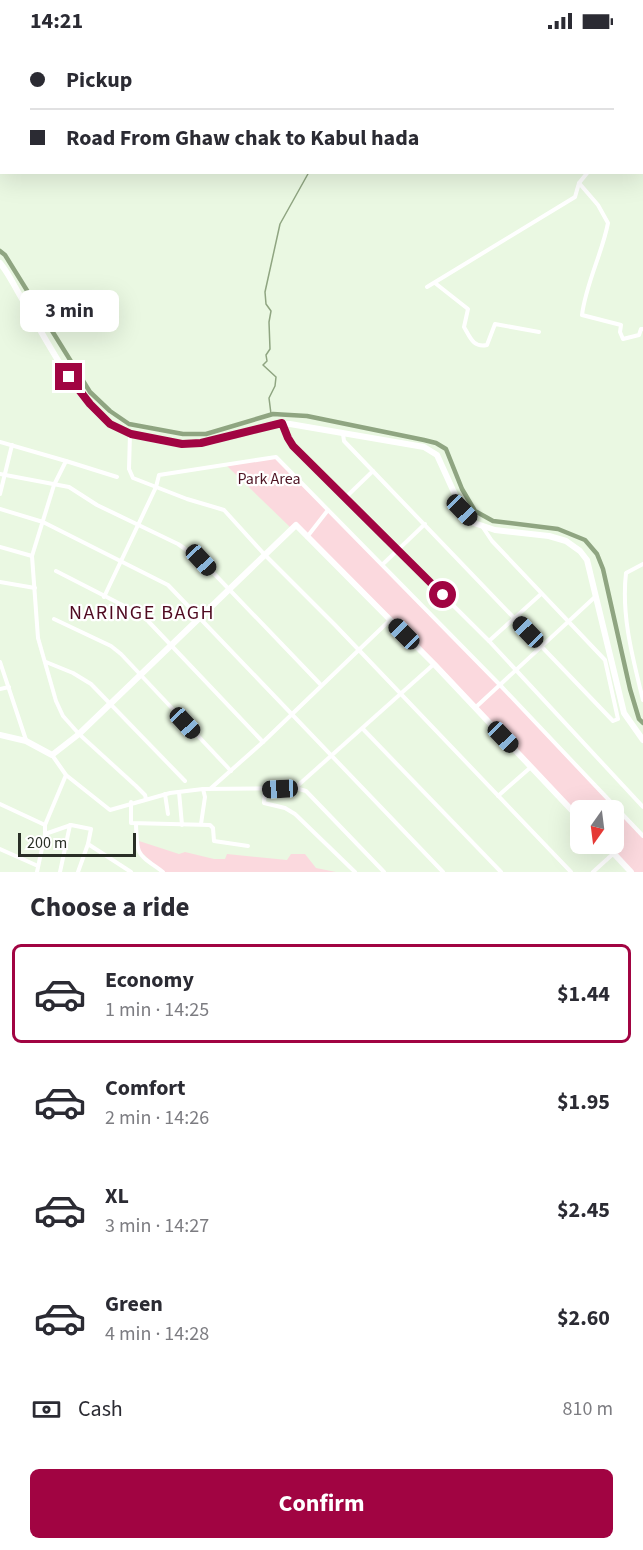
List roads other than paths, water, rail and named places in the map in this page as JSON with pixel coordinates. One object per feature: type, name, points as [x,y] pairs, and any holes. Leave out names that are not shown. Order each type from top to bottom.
[{"type":"street","points":[[427,287],[575,197],[579,183],[586,174]]},
{"type":"street","points":[[579,183],[598,205],[608,223],[604,243],[584,299],[582,315],[621,325],[620,332],[623,339],[639,335],[643,329]]},
{"type":"street","points":[[0,263],[5,275],[69,377],[110,424],[130,433],[182,444],[201,443],[282,423],[424,447],[437,455],[462,510],[474,523],[502,531],[549,536],[566,541],[580,551],[587,560],[624,713],[643,740]]},
{"type":"street","points":[[435,283],[468,309],[464,327],[474,344],[487,345],[495,324],[539,332]]},
{"type":"street","points":[[282,423],[293,446],[489,641],[643,807]]},
{"type":"street","points":[[130,433],[129,468],[133,478],[224,510],[571,872]]},
{"type":"street","points":[[343,433],[344,441],[613,721],[618,719],[605,660],[492,541],[482,526]]},
{"type":"street","points":[[0,442],[117,477]]},
{"type":"street","points":[[0,494],[12,445]]},
{"type":"street","points":[[104,597],[139,525],[159,475],[276,457],[383,564],[643,836]]},
{"type":"street","points":[[66,461],[54,485],[32,556],[38,638],[56,701],[63,716],[79,734],[136,786],[146,799]]},
{"type":"street","points":[[346,497],[373,471]]},
{"type":"street","points":[[0,474],[69,487],[97,505],[178,544],[201,560],[321,685]]},
{"type":"street","points":[[0,509],[43,522],[168,585],[443,872]]},
{"type":"street","points":[[307,537],[328,510]]},
{"type":"street","points":[[383,564],[425,524]]},
{"type":"street","points":[[52,755],[79,734],[296,525],[434,664],[570,808]]},
{"type":"street","points":[[0,547],[32,556]]},
{"type":"street","points":[[643,564],[626,573],[623,597],[634,664],[643,700]]},
{"type":"street","points":[[56,571],[136,612],[148,621],[263,742]]},
{"type":"street","points":[[0,582],[35,588]]},
{"type":"street","points":[[489,641],[542,594]]},
{"type":"street","points":[[475,708],[596,596]]},
{"type":"street","points":[[54,619],[111,646],[231,771]]},
{"type":"street","points":[[209,790],[263,742],[390,620]]},
{"type":"street","points":[[0,662],[26,741]]},
{"type":"street","points":[[46,662],[73,673],[91,684],[185,781]]},
{"type":"street","points":[[295,788],[434,664]]},
{"type":"street","points":[[0,689],[9,687]]},
{"type":"street","points":[[363,729],[501,872]]},
{"type":"street","points":[[0,735],[26,741],[52,755],[66,774],[110,810],[130,802],[165,794],[203,789],[295,788],[306,791],[384,872]]},
{"type":"street","points":[[498,796],[531,767]]},
{"type":"street","points":[[36,872],[45,825],[66,774]]},
{"type":"street","points":[[201,824],[205,798],[203,789]]},
{"type":"street","points":[[265,790],[264,803],[285,808],[295,814],[355,872]]},
{"type":"street","points":[[179,792],[182,825]]},
{"type":"street","points":[[165,794],[168,814]]},
{"type":"street","points":[[130,802],[131,823],[210,825],[213,828],[214,842],[248,846]]},
{"type":"street","points":[[0,804],[45,825]]},
{"type":"street","points":[[136,824],[139,854],[163,872]]},
{"type":"street","points":[[45,834],[70,825],[91,830],[78,872]]},
{"type":"street","points":[[60,872],[70,825]]},
{"type":"street","points":[[88,844],[131,872]]},
{"type":"street","points":[[0,849],[38,866]]},
{"type":"street","points":[[593,872],[613,854]]},
{"type":"street","points":[[615,854],[631,872]]},
{"type":"waterway","points":[[271,414],[269,398],[275,386],[276,377],[263,365],[267,361],[266,355],[270,349],[271,311],[266,304],[265,292],[280,224],[308,174]]},
{"type":"waterway","points":[[0,251],[5,255],[90,392],[110,411],[129,424],[183,434],[206,434],[273,414],[307,416],[436,443],[446,449],[462,489],[475,511],[493,521],[558,529],[585,540],[597,554],[603,569],[630,689],[639,719],[643,723]]},
{"type":"district","name":"NARINGE BAGH","points":[[142,613]]},
{"type":"park label","name":"Park Area","points":[[269,479]]}]
